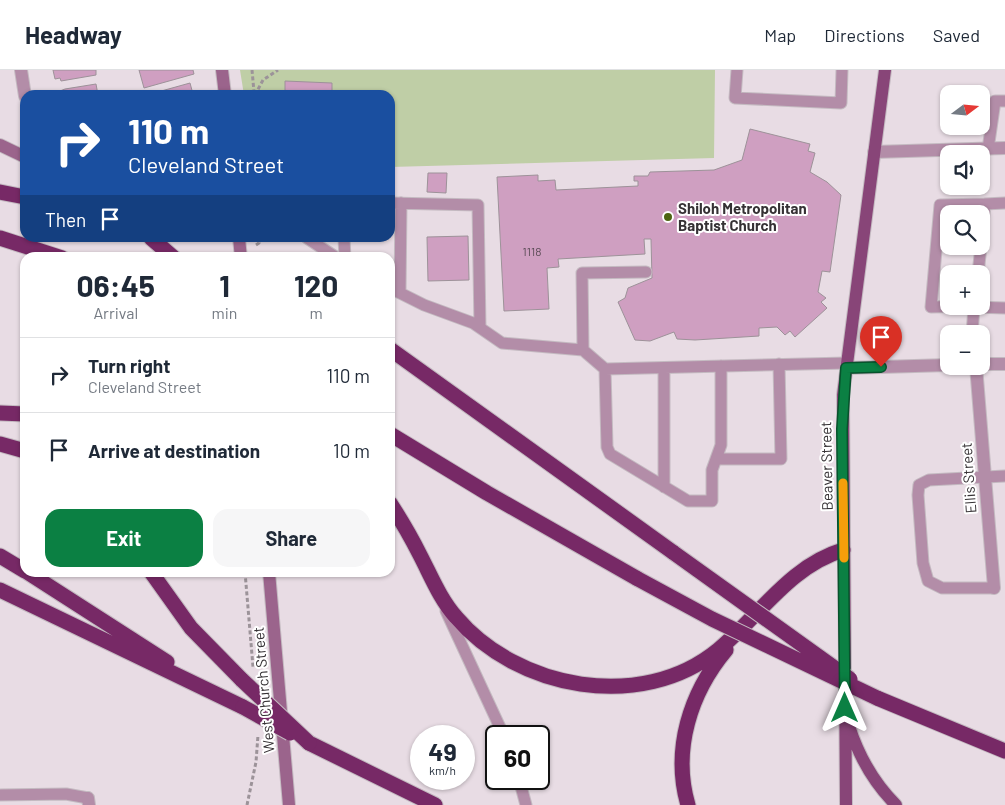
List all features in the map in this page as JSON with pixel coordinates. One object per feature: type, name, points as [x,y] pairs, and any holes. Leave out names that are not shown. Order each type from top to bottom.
[{"type":"highway","points":[[0,192],[20,196]]},
{"type":"highway","points":[[0,238],[43,252]]},
{"type":"highway","points":[[155,242],[167,252]]},
{"type":"highway","points":[[395,353],[877,698]]},
{"type":"highway","points":[[0,413],[20,414]]},
{"type":"highway","points":[[395,437],[487,493],[712,619],[877,698],[1005,751]]},
{"type":"highway","points":[[0,444],[20,450]]},
{"type":"highway","points":[[395,512],[434,585],[462,624],[501,657],[547,676],[591,685],[635,685],[684,670],[716,651],[804,569],[817,560],[844,550]]},
{"type":"highway","points":[[0,556],[20,568]]},
{"type":"highway","points":[[34,577],[243,707]]},
{"type":"highway","points":[[155,577],[197,635],[309,743]]},
{"type":"highway","points":[[0,590],[243,707],[309,743],[435,805]]},
{"type":"highway","points":[[688,805],[682,764],[688,716],[715,664],[754,617]]},
{"type":"main road","name":"Beaver Street","points":[[846,805],[842,420],[847,365],[885,70]]},
{"type":"main road","points":[[845,708],[853,739],[865,766],[880,788],[896,805]]},
{"type":"street","points":[[21,70],[24,90]]},
{"type":"street","points":[[222,70],[224,90]]},
{"type":"street","points":[[0,145],[20,155]]},
{"type":"street","points":[[990,148],[1005,148]]},
{"type":"street","points":[[874,152],[940,150]]},
{"type":"street","points":[[990,364],[1005,364]]},
{"type":"street","points":[[847,365],[940,365]]},
{"type":"street","name":"Ellis Street","points":[[977,375],[983,478],[994,588]]},
{"type":"street","name":"West Church Street","points":[[269,577],[288,805]]},
{"type":"lane","points":[[737,70],[735,98],[841,103],[842,70]]},
{"type":"lane","points":[[988,145],[995,101],[1005,101]]},
{"type":"lane","points":[[480,327],[478,205],[395,203],[395,291],[480,327],[496,340],[510,345],[583,350],[605,369],[779,364],[847,365]]},
{"type":"lane","points":[[940,307],[931,307],[940,205],[1005,203]]},
{"type":"lane","points":[[314,242],[328,252]]},
{"type":"lane","points":[[583,350],[582,273],[646,272]]},
{"type":"lane","points":[[990,307],[1005,308]]},
{"type":"lane","points":[[717,459],[781,459],[779,364]]},
{"type":"lane","points":[[605,369],[608,451],[614,457],[688,501],[712,502],[712,475],[721,445],[721,366]]},
{"type":"lane","points":[[664,368],[664,487]]},
{"type":"lane","points":[[994,588],[942,588],[928,580],[923,563],[919,485],[929,480],[957,477],[983,478],[1005,476]]},
{"type":"lane","points":[[434,585],[499,725]]},
{"type":"lane","points":[[522,790],[526,805]]},
{"type":"lane","points":[[0,795],[66,794],[88,801]]},
{"type":"path","points":[[252,70],[254,90]]},
{"type":"path","points":[[257,90],[262,80],[278,70]]},
{"type":"green space","points":[[240,70],[715,70],[714,158],[395,167],[395,90],[243,90]]},
{"type":"building","points":[[53,70],[96,70],[96,75],[61,81],[60,78],[55,79]]},
{"type":"building","points":[[139,70],[193,70],[194,74],[144,88]]},
{"type":"building","points":[[285,81],[332,83],[332,90],[285,90]]},
{"type":"building","points":[[190,83],[192,90],[165,90]]},
{"type":"building","points":[[96,84],[97,90],[62,90]]},
{"type":"building","name":"Shiloh Metropolitan Baptist Church","points":[[750,129],[810,144],[808,151],[815,153],[810,172],[827,182],[841,195],[830,272],[822,271],[818,292],[826,298],[821,302],[827,308],[795,337],[790,331],[785,335],[777,327],[759,328],[759,336],[695,340],[677,339],[674,332],[650,341],[635,340],[618,302],[625,298],[628,288],[652,278],[651,239],[644,239],[645,254],[558,259],[559,267],[547,268],[549,309],[504,311],[497,177],[538,175],[538,181],[555,180],[556,190],[638,186],[638,181],[634,181],[634,176],[648,176],[650,172],[714,170],[742,160]]},
{"type":"building","points":[[428,173],[447,173],[446,193],[427,192]]},
{"type":"building","points":[[468,236],[469,280],[428,281],[427,237]]},
{"type":"slow traffic","points":[[843,483],[844,558]]},
{"type":"place","name":"Shiloh Metropolitan Baptist Church","points":[[668,217]]},
{"type":"route","points":[[845,708],[842,429],[844,380],[846,368],[881,367]]}]
